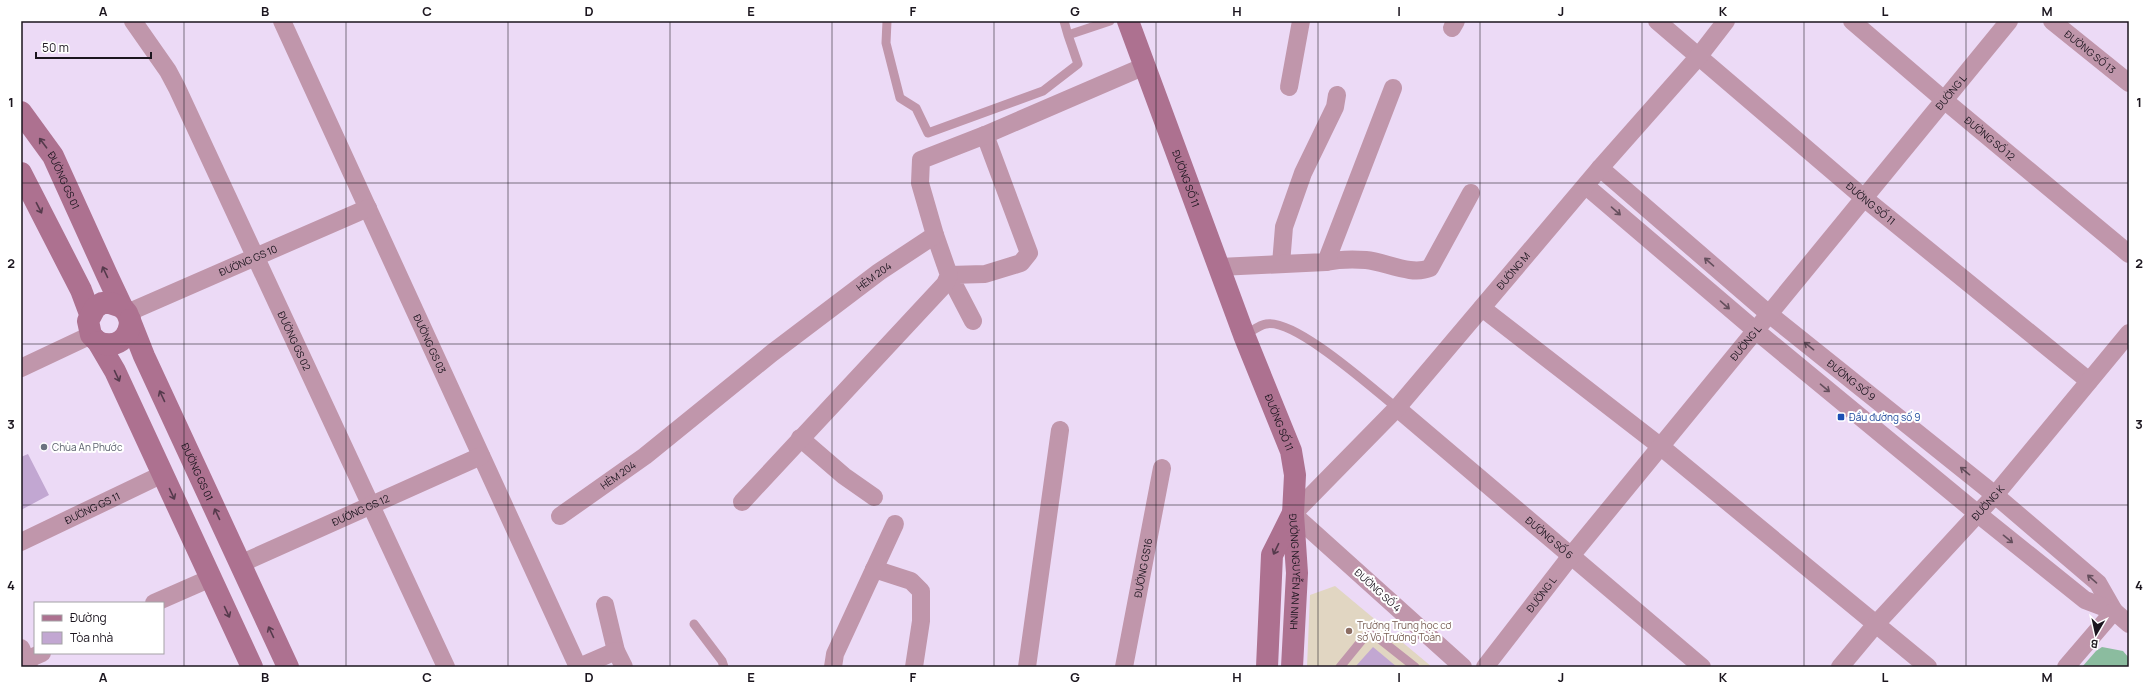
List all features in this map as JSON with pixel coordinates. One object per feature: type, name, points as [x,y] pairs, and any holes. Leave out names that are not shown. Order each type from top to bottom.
[{"type":"street","name":"ĐƯỜNG GS 02","points":[[133,21],[168,71],[446,667]]},
{"type":"street","name":"ĐƯỜNG GS 03","points":[[282,21],[579,667]]},
{"type":"street","name":"ĐƯỜNG SỐ 11","points":[[1128,21],[1244,335],[1291,451],[1294,475],[1293,514]]},
{"type":"street","points":[[1289,88],[1301,21]]},
{"type":"street","name":"ĐƯỜNG SỐ 11","points":[[1658,21],[1864,198],[2089,381]]},
{"type":"street","name":"ĐƯỜNG M","points":[[1293,514],[1397,408],[1600,168],[1699,56],[1726,21]]},
{"type":"street","name":"ĐƯỜNG SỐ 12","points":[[1852,21],[1944,100],[2129,254]]},
{"type":"street","name":"ĐƯỜNG L","points":[[1485,667],[1570,557],[1660,446],[2009,21]]},
{"type":"street","name":"ĐƯỜNG SỐ 13","points":[[2052,21],[2129,83]]},
{"type":"street","points":[[973,321],[949,275],[935,235],[920,183],[921,160],[985,135],[1145,66]]},
{"type":"street","points":[[1326,262],[1393,88]]},
{"type":"street","points":[[1281,264],[1284,227],[1303,173],[1335,106],[1337,96]]},
{"type":"street","name":"ĐƯỜNG GS 01","points":[[21,112],[53,156],[127,313],[144,356],[288,667]]},
{"type":"street","points":[[949,275],[985,274],[1020,263],[1028,253],[985,135]]},
{"type":"street","name":"ĐƯỜNG SỐ 9","points":[[1600,168],[1769,314],[1995,495],[2098,583],[2114,611],[2129,624]]},
{"type":"street","points":[[21,173],[81,290],[90,314]]},
{"type":"street","name":"ĐƯỜNG SỐ 9","points":[[1586,186],[1755,330],[1978,514],[2085,600],[2114,611]]},
{"type":"street","points":[[1219,267],[1326,262],[1341,259],[1361,260],[1418,271],[1430,268],[1471,193]]},
{"type":"street","name":"ĐƯỜNG GS 10","points":[[127,313],[368,208]]},
{"type":"street","name":"HẺM 204","points":[[560,516],[644,456],[772,353],[879,272],[935,235]]},
{"type":"street","points":[[742,502],[945,284],[949,275]]},
{"type":"street","points":[[94,339],[105,345],[121,341],[126,336],[130,328],[127,313],[110,303],[102,304],[94,308],[90,314],[88,328],[94,339],[115,371],[252,667]]},
{"type":"street","points":[[1482,308],[1660,446],[1928,667]]},
{"type":"street","name":"ĐƯỜNG K","points":[[1840,667],[1876,624],[1995,495],[2129,333]]},
{"type":"street","points":[[21,368],[94,339]]},
{"type":"street","name":"ĐƯỜNG SỐ 6","points":[[1397,408],[1570,557],[1702,667]]},
{"type":"street","points":[[1028,667],[1060,430]]},
{"type":"street","points":[[800,438],[844,476],[874,497]]},
{"type":"street","name":"ĐƯỜNG GS 12","points":[[240,564],[481,456]]},
{"type":"street","name":"ĐƯỜNG GS16","points":[[1124,667],[1162,468]]},
{"type":"street","name":"ĐƯỜNG GS 11","points":[[21,542],[163,474]]},
{"type":"street","name":"ĐƯỜNG NGUYỄN AN NINH","points":[[1267,667],[1272,555],[1293,514]]},
{"type":"street","name":"ĐƯỜNG NGUYỄN AN NINH","points":[[1292,667],[1297,573],[1293,514]]},
{"type":"street","name":"ĐƯỜNG SỐ 4","points":[[1293,514],[1463,667]]},
{"type":"street","points":[[833,667],[835,654],[895,524]]},
{"type":"street","points":[[156,602],[240,564]]},
{"type":"street","points":[[874,569],[912,581],[921,591],[921,621],[914,667]]},
{"type":"street","points":[[605,605],[616,651],[624,667]]},
{"type":"street","points":[[2066,667],[2114,611]]},
{"type":"street","points":[[579,667],[616,651]]},
{"type":"lane","points":[[887,21],[886,43],[900,98],[916,108],[928,133],[1043,91],[1078,64],[1064,21]]},
{"type":"lane","points":[[1068,35],[1110,21]]},
{"type":"lane","points":[[1244,335],[1266,324],[1289,328],[1306,337],[1397,408]]},
{"type":"lane","points":[[694,624],[722,661],[724,667]]},
{"type":"lane","points":[[1340,667],[1367,634],[1372,633],[1415,667]]},
{"type":"shaded area","name":"Trường Trung học cơ sở Võ Trường Toản","points":[[1335,586],[1432,667],[1307,667],[1310,595]]},
{"type":"green space","points":[[2102,647],[2123,651],[2129,658],[2129,667],[2082,667],[2096,651]]},
{"type":"building","points":[[28,454],[49,495],[21,510],[21,457]]},
{"type":"building","points":[[1373,647],[1397,667],[1355,667]]},
{"type":"place","name":"Đầu đường số 9","points":[[1841,417]]},
{"type":"place","name":"Chùa An Phước","points":[[44,447]]},
{"type":"place","name":"Trường Trung học cơ sở Võ Trường Toản","points":[[1349,631]]}]
